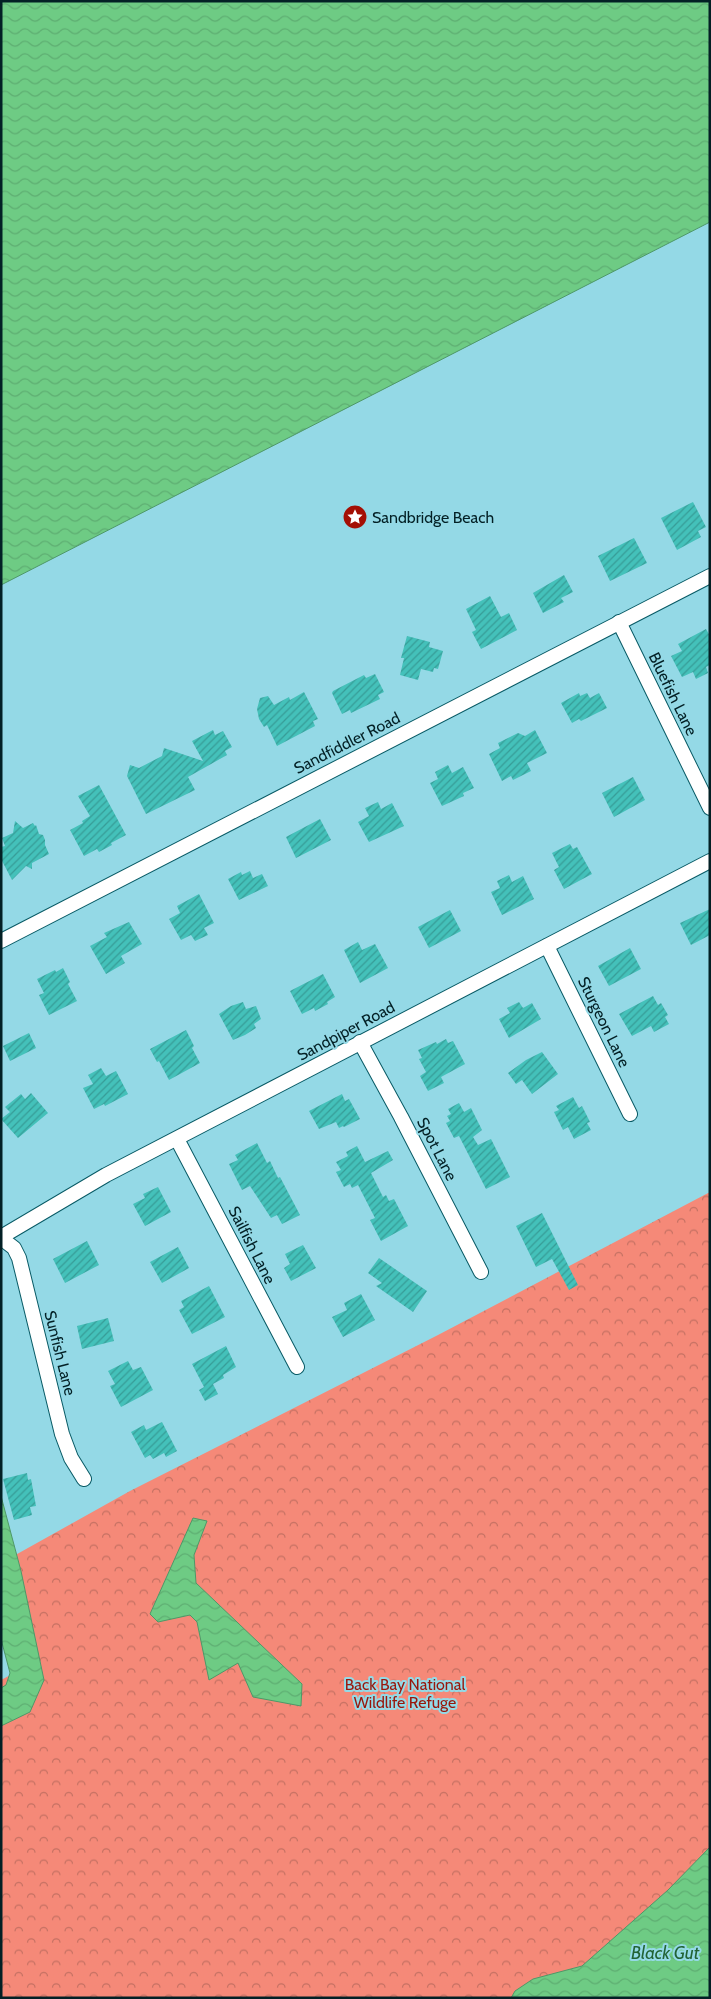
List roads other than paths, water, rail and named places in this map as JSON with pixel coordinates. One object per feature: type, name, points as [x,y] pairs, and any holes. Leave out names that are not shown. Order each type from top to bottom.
[{"type":"street","name":"Sandfiddler Road","points":[[1,942],[710,576]]},
{"type":"street","name":"Bluefish Lane","points":[[619,622],[710,808]]},
{"type":"street","name":"Sandpiper Road","points":[[1,1238],[106,1175],[710,862]]},
{"type":"street","name":"Sturgeon Lane","points":[[547,946],[630,1114]]},
{"type":"street","name":"Spot Lane","points":[[360,1042],[481,1272]]},
{"type":"street","name":"Sailfish Lane","points":[[177,1139],[297,1367]]},
{"type":"street","name":"Sunfish Lane","points":[[1,1238],[14,1248],[19,1258],[62,1434],[72,1458],[84,1479]]},
{"type":"water","points":[[1,1],[710,1],[710,222],[1,585]]},
{"type":"water","points":[[1,1496],[21,1571],[44,1680],[30,1712],[1,1726],[1,1688],[6,1685],[10,1673],[1,1639]]},
{"type":"water","points":[[193,1518],[207,1521],[194,1555],[196,1583],[302,1684],[301,1706],[253,1697],[238,1663],[209,1680],[197,1622],[190,1615],[158,1622],[150,1614]]},
{"type":"water","name":"Black Gut","points":[[710,1847],[710,1998],[511,1998],[515,1991],[533,1979],[582,1966],[668,1890]]},
{"type":"place","name":"Sandbridge Beach","points":[[355,517]]},
{"type":"park label","name":"Back Bay National Wildlife Refuge","points":[[405,1693]]}]
